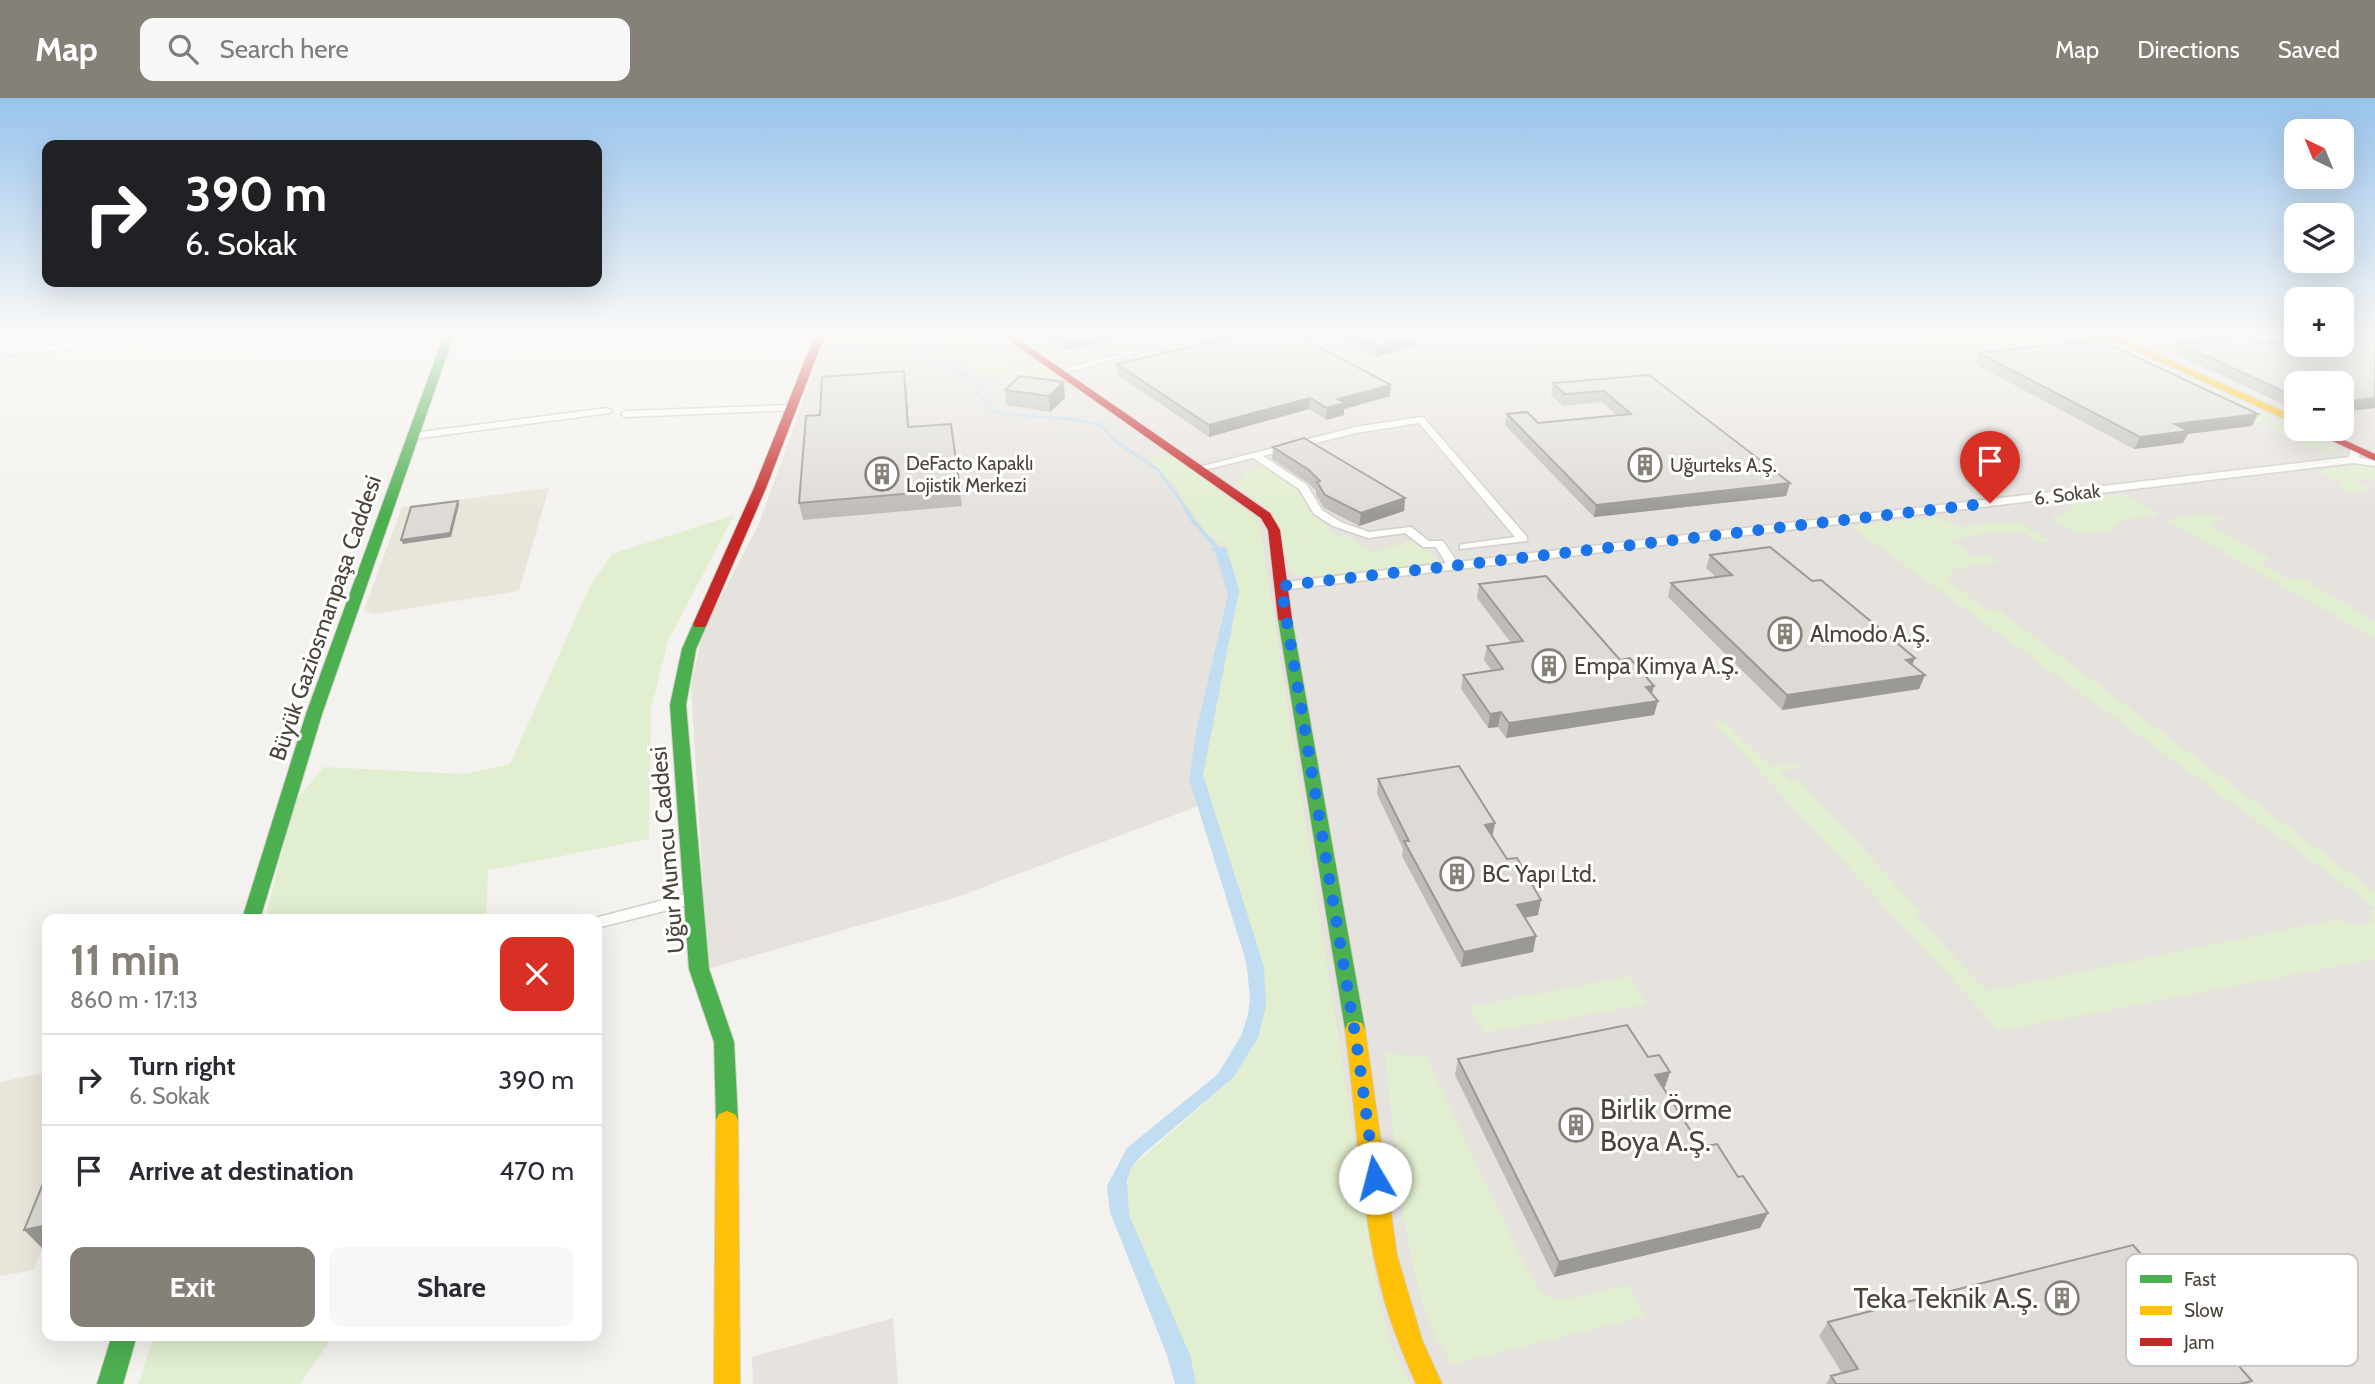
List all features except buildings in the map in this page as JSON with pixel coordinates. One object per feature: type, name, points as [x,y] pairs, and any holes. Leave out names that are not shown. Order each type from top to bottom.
[{"type":"street","name":"Büyük Gaziosmanpaşa Caddesi","points":[[253,914],[314,714],[428,395]]},
{"type":"street","name":"Uğur Mumcu Caddesi","points":[[727,1384],[729,1177],[724,1042],[699,969],[678,705],[689,649],[797,395]]},
{"type":"street","points":[[1095,395],[1249,502],[1270,522],[1397,1310],[1416,1364],[1429,1384]]},
{"type":"street","points":[[2239,395],[2284,415]]},
{"type":"street","points":[[626,414],[792,408]]},
{"type":"street","points":[[413,436],[607,411]]},
{"type":"street","points":[[1200,468],[1356,430],[1421,420],[1524,539],[1464,547]]},
{"type":"street","points":[[2331,441],[2352,454],[2375,458]]},
{"type":"street","name":"6. Sokak","points":[[1281,586],[2352,454],[2375,463]]},
{"type":"street","points":[[1255,455],[1303,487],[1318,512],[1336,524],[1368,535],[1407,529],[1427,545],[1440,543],[1454,566]]},
{"type":"street","points":[[602,921],[694,898]]},
{"type":"street","points":[[110,1384],[123,1341]]},
{"type":"shaded area","points":[[805,395],[2284,395],[2284,441],[2354,441],[2354,395],[2375,395],[2375,1384],[1243,1384],[1279,1092],[1222,797],[957,897],[708,969],[691,686],[703,631],[758,526]]},
{"type":"shaded area","points":[[1080,399],[1088,401],[1146,443],[1132,446],[1097,418],[1067,410]]},
{"type":"shaded area","points":[[1072,423],[1123,455],[1092,463],[1046,427]]},
{"type":"shaded area","points":[[2261,483],[2284,494],[2169,510],[2155,502],[2179,498],[2176,493]]},
{"type":"shaded area","points":[[549,488],[519,591],[373,614],[364,610],[402,507]]},
{"type":"shaded area","points":[[1995,509],[2011,520],[1966,525],[1951,514]]},
{"type":"shaded area","points":[[1851,526],[1860,534],[1792,544],[1782,536]]},
{"type":"shaded area","points":[[42,1073],[42,1249],[34,1270],[0,1276],[0,1082]]},
{"type":"shaded area","points":[[893,1318],[898,1384],[753,1384],[752,1357]]},
{"type":"green space","points":[[2201,395],[2225,395],[2284,422],[2284,435]]},
{"type":"green space","points":[[2298,441],[2325,441],[2339,452],[2327,455]]},
{"type":"green space","points":[[1170,454],[1259,520],[1375,1277],[1388,1332],[1411,1384],[1196,1384],[1129,1215],[1125,1195],[1131,1168],[1234,1077],[1259,1036],[1266,1005],[1264,967],[1203,775],[1239,590],[1226,547],[1206,533],[1173,483],[1147,459]]},
{"type":"green space","points":[[1263,465],[1292,484],[1312,507],[1312,514],[1331,527],[1327,530],[1337,537],[1344,534],[1374,552],[1416,539],[1440,562],[1307,577],[1298,575],[1288,563],[1281,534],[1273,517],[1235,486],[1251,469]]},
{"type":"green space","points":[[2356,465],[2375,467],[2375,479],[2353,480],[2372,490],[2350,493],[2338,487],[2345,485],[2316,471]]},
{"type":"green space","points":[[2125,494],[2159,515],[2122,520],[2112,530],[2080,534],[2050,517],[2069,513],[2072,507],[2068,501]]},
{"type":"green space","points":[[2210,513],[2225,520],[2209,524],[2270,559],[2260,563],[2288,579],[2301,578],[2375,621],[2375,639],[2167,520]]},
{"type":"green space","points":[[734,515],[668,641],[651,709],[649,839],[488,870],[486,914],[266,914],[295,801],[324,767],[464,774],[510,764],[589,588],[612,554]]},
{"type":"green space","points":[[1939,517],[1960,527],[2018,521],[2051,542],[2040,543],[2022,531],[2000,534],[1996,532],[1951,540],[1973,557],[1990,555],[1998,562],[1958,568],[1949,574],[1948,581],[1987,610],[1997,609],[2375,892],[2375,907],[1851,526]]},
{"type":"green space","points":[[1724,721],[1771,767],[1796,764],[1798,768],[1780,771],[1790,781],[1800,781],[1923,914],[1914,915],[1987,991],[2337,919],[2355,925],[2371,923],[2373,917],[2368,911],[2375,908],[2375,959],[2000,1031],[1714,722]]},
{"type":"green space","points":[[1629,976],[1647,1004],[1484,1033],[1470,1007]]},
{"type":"green space","points":[[1385,1053],[1426,1057],[1521,1258],[1541,1291],[1551,1298],[1567,1299],[1628,1285],[1645,1316],[1453,1364],[1436,1336],[1422,1301],[1412,1260],[1397,1171]]},
{"type":"green space","points":[[152,1341],[330,1341],[300,1384],[139,1384]]},
{"type":"water","points":[[1226,547],[1239,590],[1203,775],[1264,967],[1266,1005],[1259,1036],[1234,1077],[1142,1155],[1131,1168],[1127,1181],[1129,1215],[1190,1355],[1196,1384],[1175,1384],[1167,1355],[1110,1212],[1107,1186],[1127,1148],[1218,1074],[1241,1036],[1248,1015],[1250,997],[1246,961],[1189,779],[1197,728],[1228,595],[1215,552],[1209,548]]},
{"type":"waterway","points":[[978,395],[993,411],[1003,414],[1071,419],[1101,425],[1115,441],[1158,470],[1186,508]]},
{"type":"waterway","points":[[1185,507],[1192,520],[1219,550]]},
{"type":"traffic: fast","points":[[253,914],[314,714],[428,395]]},
{"type":"traffic: fast","points":[[1285,619],[1355,1029]]},
{"type":"traffic: fast","points":[[700,624],[689,649],[678,705],[699,969],[724,1042],[727,1120]]},
{"type":"traffic: fast","points":[[110,1384],[123,1341]]},
{"type":"traffic: slow","points":[[2239,395],[2284,416]]},
{"type":"traffic: slow","points":[[1355,1029],[1386,1255],[1410,1342],[1429,1384]]},
{"type":"traffic: slow","points":[[727,1120],[727,1384]]},
{"type":"traffic: jam","points":[[700,624],[760,488],[796,395]]},
{"type":"traffic: jam","points":[[1092,395],[1266,516],[1274,530],[1285,619]]},
{"type":"traffic: jam","points":[[2338,441],[2375,458]]},
{"type":"place","name":"Uğurteks A.Ş.","points":[[1645,465]]},
{"type":"place","name":"DeFacto Kapaklı Lojistik Merkezi","points":[[882,474]]},
{"type":"place","name":"Almodo A.Ş.","points":[[1785,634]]},
{"type":"place","name":"Empa Kimya A.Ş.","points":[[1549,666]]},
{"type":"place","name":"BC Yapı Ltd.","points":[[1457,874]]},
{"type":"place","name":"Birlik Örme Boya A.Ş.","points":[[1576,1125]]},
{"type":"place","name":"Teka Teknik A.Ş.","points":[[2062,1298]]},
{"type":"route","points":[[1375,1178],[1357,1046],[1304,741],[1281,586],[1990,503]]}]
